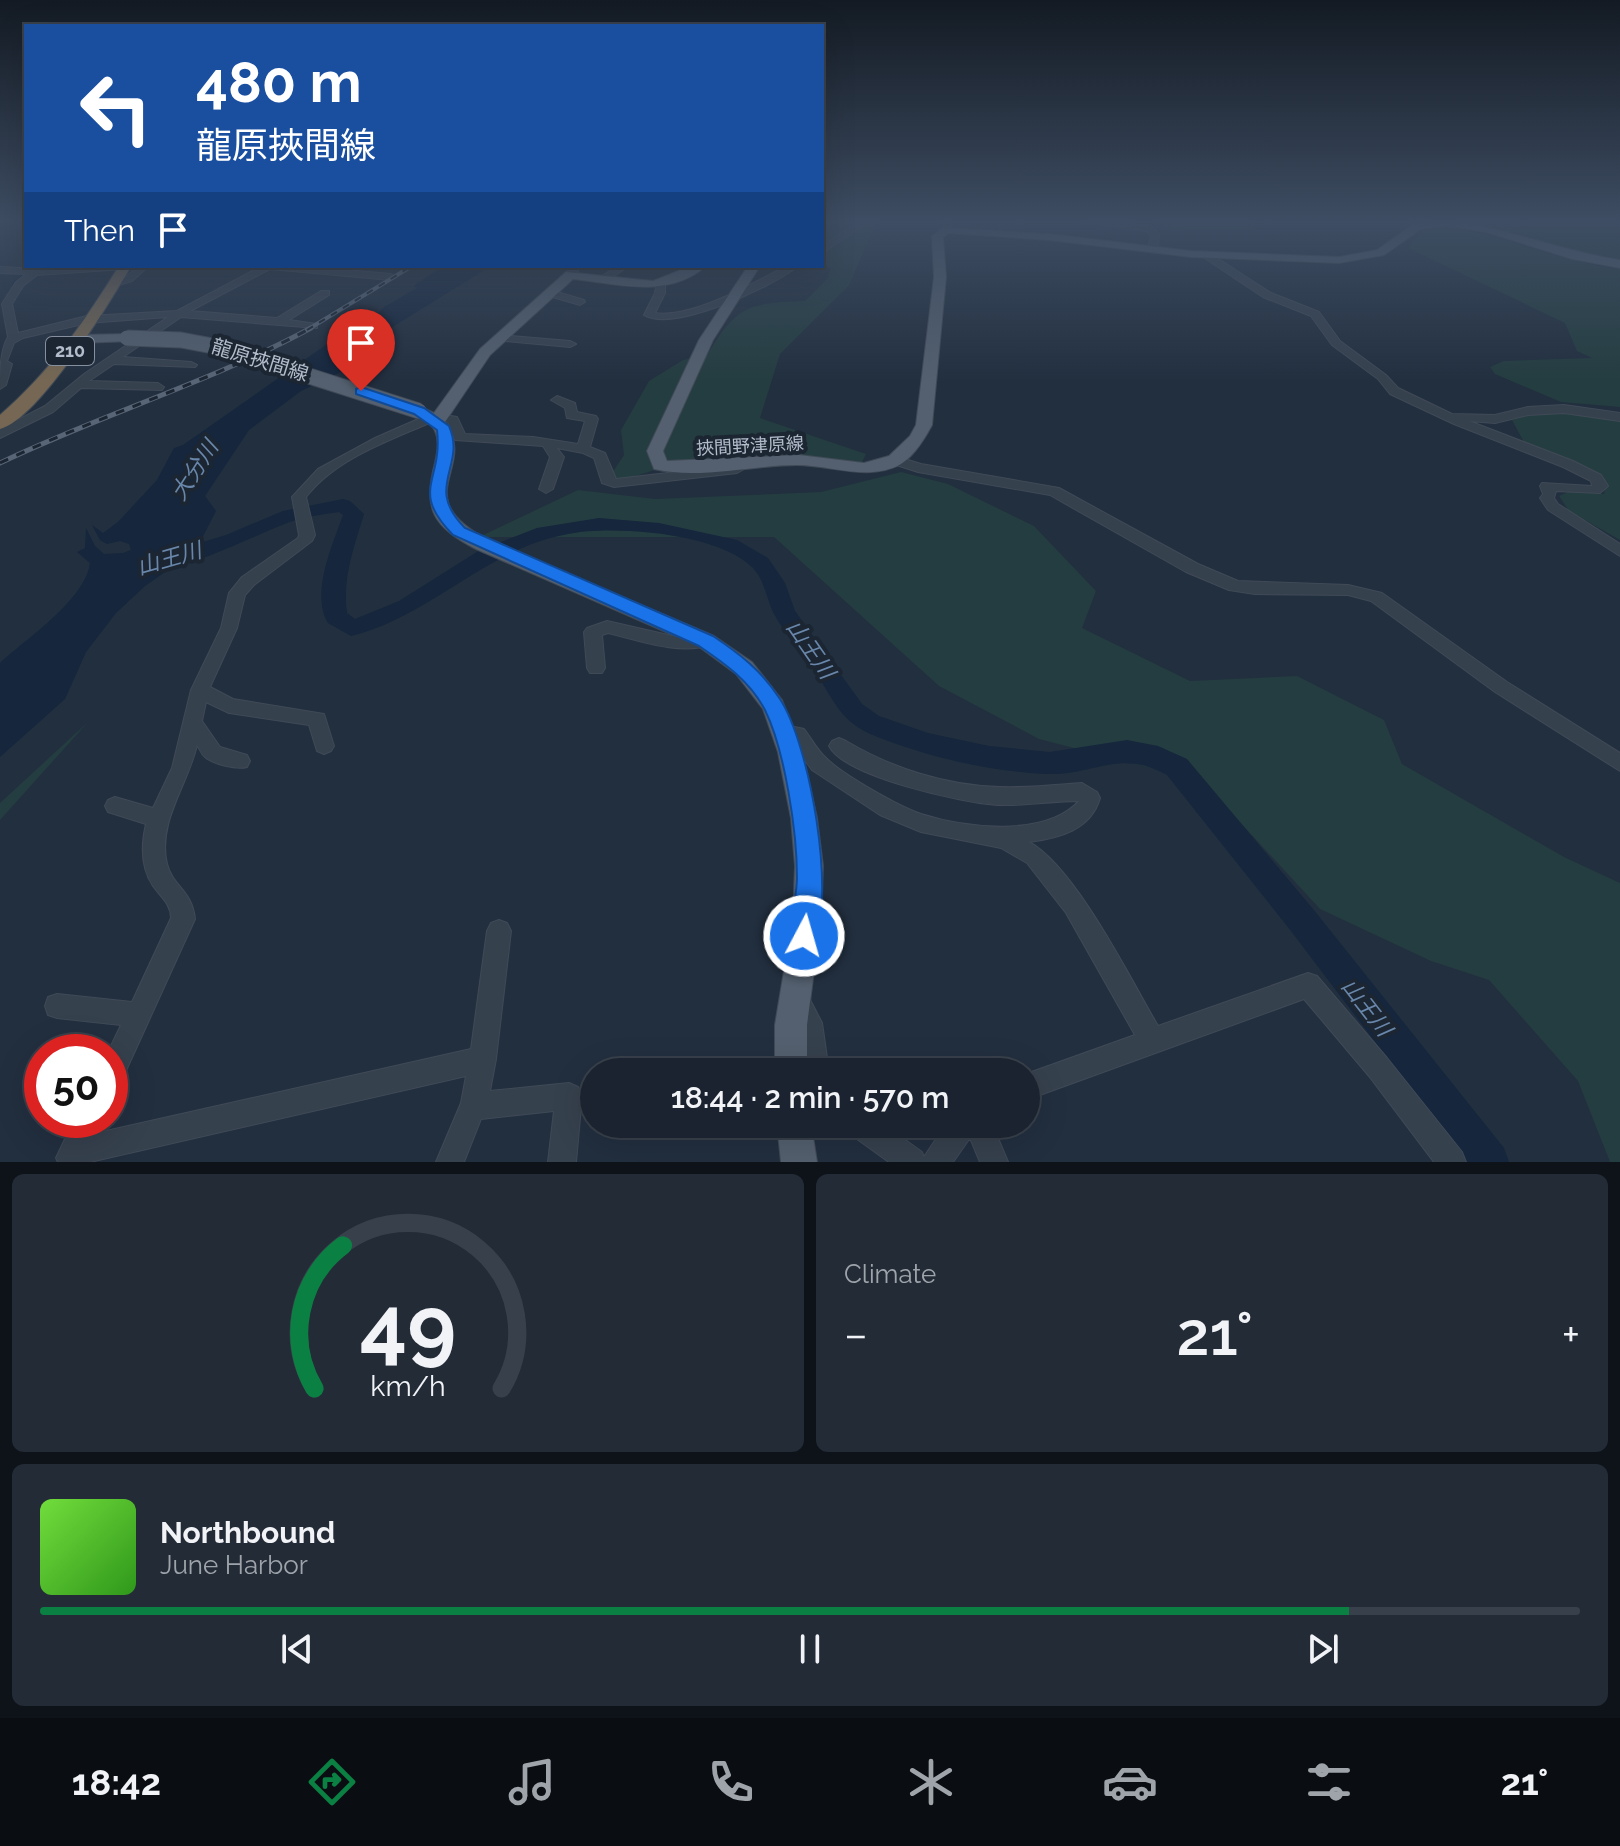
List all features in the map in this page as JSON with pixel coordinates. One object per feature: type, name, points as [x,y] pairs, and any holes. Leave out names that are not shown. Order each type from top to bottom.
[{"type":"highway","name":"210","points":[[0,424],[45,382],[79,339],[120,274]]},
{"type":"main road","points":[[568,274],[480,357],[432,416],[444,429],[446,440],[437,494],[438,506],[453,527],[475,541],[706,641],[736,661],[774,706],[785,733],[804,818],[809,866],[807,917],[794,998],[792,1058]]},
{"type":"main road","points":[[589,274],[640,285],[660,284],[682,274]]},
{"type":"main road","name":"挾間野津原線","points":[[749,274],[717,320],[691,370],[655,451],[660,465],[682,467],[792,461],[859,469],[895,460]]},
{"type":"main road","points":[[895,460],[917,438],[924,425],[940,274]]},
{"type":"main road","name":"龍原挾間線","points":[[79,339],[127,338],[212,345],[432,416]]},
{"type":"main road","points":[[796,1138],[799,1162]]},
{"type":"street","points":[[14,337],[5,315],[7,304],[24,278],[30,274]]},
{"type":"street","points":[[115,283],[135,274]]},
{"type":"street","points":[[0,434],[49,409],[111,360],[182,312],[253,274]]},
{"type":"street","points":[[362,274],[391,277]]},
{"type":"street","points":[[605,278],[611,274]]},
{"type":"street","points":[[660,284],[660,293],[649,313],[650,317],[681,317],[776,274]]},
{"type":"street","points":[[1235,274],[1267,295],[1311,311],[1336,343],[1382,377],[1394,391],[1598,480],[1601,486],[1595,490],[1547,486],[1550,494],[1547,498],[1553,507],[1620,551]]},
{"type":"street","points":[[0,292],[17,288]]},
{"type":"street","points":[[280,321],[325,293]]},
{"type":"street","points":[[550,293],[580,302]]},
{"type":"street","points":[[0,338],[93,318],[146,312],[182,312],[313,326]]},
{"type":"street","points":[[0,385],[6,364],[0,362],[14,337]]},
{"type":"street","points":[[499,338],[570,344]]},
{"type":"street","points":[[111,360],[191,365]]},
{"type":"street","points":[[79,384],[158,387]]},
{"type":"street","points":[[557,400],[571,406],[571,415],[592,419],[583,449]]},
{"type":"street","points":[[1440,413],[1495,419],[1528,411],[1564,409],[1620,417]]},
{"type":"street","points":[[128,1039],[184,911],[159,876],[152,844],[158,819],[182,768],[200,690],[229,628],[237,593],[248,581],[304,541],[307,535],[301,510],[303,490],[327,471],[432,416],[453,420],[460,437],[583,449],[600,456],[607,480],[621,484],[792,461]]},
{"type":"street","points":[[546,489],[557,457],[548,444]]},
{"type":"street","points":[[895,460],[918,468],[1054,491],[1192,568],[1235,586],[1348,590],[1376,597],[1501,687],[1619,761]]},
{"type":"street","points":[[596,668],[593,632],[598,629],[607,627],[677,643],[706,641]]},
{"type":"street","points":[[200,690],[229,706],[317,719],[324,746]]},
{"type":"street","points":[[192,721],[213,753],[240,761]]},
{"type":"street","points":[[785,733],[797,734],[819,764],[887,809],[921,823],[996,837],[1027,850],[1057,880],[1152,1040]]},
{"type":"street","points":[[839,746],[891,771],[973,793],[1008,796],[1082,792],[1090,798],[1087,808],[1063,825],[996,837]]},
{"type":"street","points":[[115,806],[158,819]]},
{"type":"street","points":[[450,1162],[473,1106],[483,1059],[499,931]]},
{"type":"street","points":[[1040,1082],[1308,985],[1378,1067],[1452,1162]]},
{"type":"street","points":[[794,998],[804,1009],[809,1023],[814,1058]]},
{"type":"street","points":[[57,1006],[140,1015]]},
{"type":"street","points":[[71,1157],[483,1059]]},
{"type":"street","points":[[473,1106],[569,1096],[562,1162]]},
{"type":"street","points":[[71,1157],[80,1138]]},
{"type":"street","points":[[879,1138],[912,1162]]},
{"type":"street","points":[[936,1162],[953,1138]]},
{"type":"street","points":[[984,1138],[994,1162]]},
{"type":"green space","points":[[829,274],[854,274],[849,285],[780,354],[760,418],[866,454],[860,467],[689,459],[617,482],[610,476],[624,455],[621,430],[649,381],[683,360],[707,355],[727,326],[746,310],[770,303],[805,301]]},
{"type":"green space","points":[[1463,274],[1620,274],[1620,407],[1561,402],[1495,374],[1490,367],[1504,361],[1592,358],[1577,351],[1565,323]]},
{"type":"green space","points":[[1548,409],[1620,417],[1620,540],[1569,511],[1559,496],[1570,491],[1604,494],[1606,484],[1526,446],[1512,420]]},
{"type":"green space","points":[[901,472],[948,484],[1034,526],[1096,591],[1082,628],[1190,681],[1297,676],[1384,720],[1402,764],[1564,857],[1620,883],[1620,1162],[1610,1162],[1578,1081],[1489,980],[1431,961],[1320,909],[1202,781],[1039,739],[939,686],[774,537],[479,537],[578,490],[655,499],[821,492]]},
{"type":"green space","points":[[88,722],[0,820],[0,803]]},
{"type":"water","name":"大分川","points":[[431,274],[478,274],[386,331],[341,372],[301,391],[249,430],[205,496],[216,511],[200,542],[116,613],[86,652],[65,699],[0,757],[0,663],[53,618],[78,591],[90,563],[77,552],[85,548],[86,528],[95,546],[104,554],[131,550],[129,544],[120,541],[107,544],[100,540],[92,525],[103,533],[118,522],[157,480],[174,448],[183,445],[346,328],[373,319],[384,307],[417,288],[414,286]]},
{"type":"waterway","points":[[11,292],[14,282],[25,274]]},
{"type":"waterway","name":"山王川","points":[[158,563],[233,540],[290,515],[343,505],[354,514],[338,564],[334,603],[336,617],[351,628],[395,613],[488,555],[544,532],[599,524],[628,525],[706,537],[730,544],[751,555],[768,572],[787,616],[818,656],[853,711],[870,723],[928,743],[989,757],[1050,763],[1127,751],[1158,757],[1177,767],[1302,920],[1490,1162]]},
{"type":"railway","points":[[307,330],[399,274]]},
{"type":"railway","points":[[307,330],[311,328]]},
{"type":"railway","points":[[0,463],[196,382],[307,330]]},
{"type":"route","points":[[361,391],[431,416],[444,429],[446,446],[438,486],[438,506],[459,532],[706,641],[736,661],[760,686],[774,706],[787,739],[804,818],[809,878],[804,936]]}]
